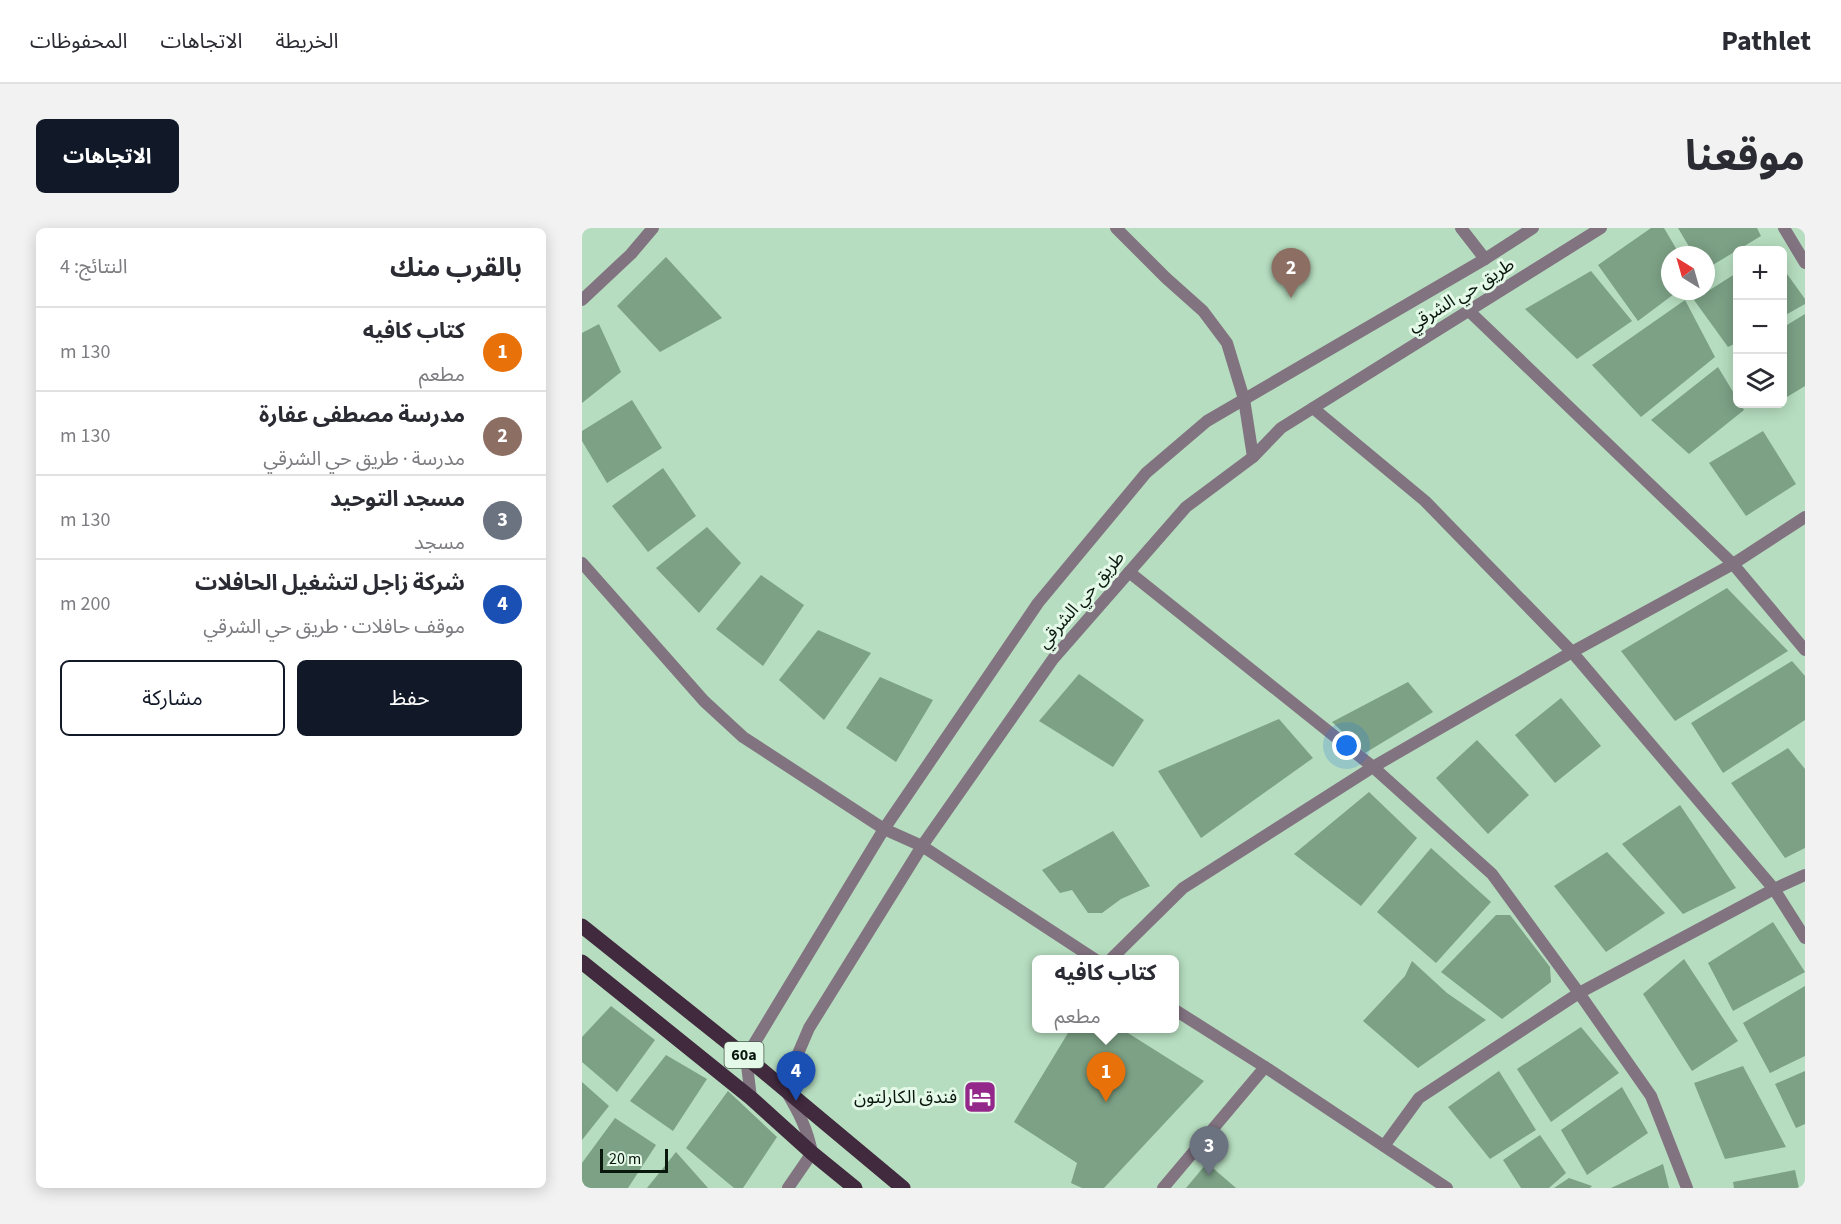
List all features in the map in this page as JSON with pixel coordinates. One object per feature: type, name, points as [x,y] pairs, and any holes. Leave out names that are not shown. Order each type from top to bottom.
[{"type":"main road","name":"60a","points":[[582,926],[746,1057],[903,1188]]},
{"type":"main road","name":"60a","points":[[582,962],[752,1098],[812,1153],[855,1188]]},
{"type":"street","points":[[582,300],[631,254],[653,228]]},
{"type":"street","points":[[1116,228],[1166,278],[1203,310],[1227,343],[1244,399],[1252,457]]},
{"type":"street","points":[[1461,228],[1485,259]]},
{"type":"street","points":[[752,1098],[746,1057],[884,829],[1038,603],[1146,473],[1207,421],[1485,259],[1533,228]]},
{"type":"street","name":"طريق حي الشرقي","points":[[786,1091],[794,1063],[809,1028],[922,846],[1053,659],[1186,507],[1252,457],[1281,428],[1601,228]]},
{"type":"street","points":[[1784,228],[1805,263]]},
{"type":"street","points":[[1469,311],[1733,564],[1805,650]]},
{"type":"street","points":[[1313,408],[1425,501],[1572,652],[1774,889],[1805,938]]},
{"type":"street","points":[[1115,955],[1183,888],[1373,767],[1572,652],[1733,564],[1805,517]]},
{"type":"street","points":[[582,563],[704,701],[743,737],[884,829],[922,846],[1088,955]]},
{"type":"street","points":[[1129,572],[1373,767],[1492,874],[1580,993],[1651,1096],[1687,1188]]},
{"type":"street","points":[[1384,1146],[1419,1098],[1580,993],[1774,889],[1805,875]]},
{"type":"street","points":[[1179,1013],[1447,1188]]},
{"type":"street","points":[[1163,1188],[1265,1067]]},
{"type":"street","points":[[786,1091],[800,1115],[809,1137],[812,1153],[788,1188]]},
{"type":"building","points":[[1651,228],[1664,228],[1675,246],[1661,246],[1661,300],[1666,300],[1638,321],[1598,265]]},
{"type":"building","points":[[1678,228],[1757,228],[1761,236],[1744,246],[1733,246],[1733,253],[1715,264],[1715,246],[1689,246]]},
{"type":"building","points":[[666,257],[722,318],[660,352],[617,306]]},
{"type":"building","points":[[1591,271],[1632,321],[1577,359],[1525,309]]},
{"type":"building","points":[[1787,274],[1805,299],[1805,304],[1787,314]]},
{"type":"building","points":[[1733,275],[1733,344],[1728,347],[1694,300],[1715,300],[1715,287]]},
{"type":"building","points":[[1685,300],[1715,357],[1641,417],[1592,365]]},
{"type":"building","points":[[1805,314],[1805,386],[1787,397],[1787,354],[1787,325]]},
{"type":"building","points":[[599,324],[621,372],[582,403],[582,333]]},
{"type":"building","points":[[1718,367],[1733,392],[1733,408],[1744,410],[1689,454],[1651,420]]},
{"type":"building","points":[[632,400],[662,448],[607,483],[582,441],[582,431]]},
{"type":"building","points":[[1763,431],[1796,484],[1746,516],[1709,463]]},
{"type":"building","points":[[663,468],[696,516],[648,552],[612,506]]},
{"type":"building","points":[[707,527],[741,563],[699,613],[656,568]]},
{"type":"building","points":[[761,575],[804,605],[763,666],[716,629]]},
{"type":"building","points":[[1727,588],[1788,651],[1675,721],[1621,651]]},
{"type":"building","points":[[818,630],[871,653],[824,720],[779,680]]},
{"type":"building","points":[[1792,661],[1805,676],[1805,720],[1723,773],[1691,723]]},
{"type":"building","points":[[1079,674],[1144,720],[1113,767],[1039,721]]},
{"type":"building","points":[[880,677],[933,700],[896,762],[846,728]]},
{"type":"building","points":[[1408,682],[1433,712],[1365,753],[1332,722]]},
{"type":"building","points":[[1561,698],[1601,746],[1555,783],[1515,735]]},
{"type":"building","points":[[1279,719],[1313,758],[1201,838],[1158,771]]},
{"type":"building","points":[[1477,740],[1529,795],[1488,834],[1436,778]]},
{"type":"building","points":[[1788,748],[1805,769],[1805,848],[1785,858],[1731,783]]},
{"type":"building","points":[[1369,792],[1417,838],[1361,906],[1294,854]]},
{"type":"building","points":[[1680,805],[1736,888],[1683,914],[1622,844]]},
{"type":"building","points":[[1113,831],[1150,886],[1121,899],[1102,913],[1088,913],[1072,890],[1060,893],[1042,870]]},
{"type":"building","points":[[1431,848],[1491,902],[1436,963],[1377,912]]},
{"type":"building","points":[[1607,852],[1665,913],[1606,952],[1554,886]]},
{"type":"building","points":[[1496,915],[1510,915],[1550,967],[1551,982],[1502,1019],[1441,972]]},
{"type":"building","points":[[1773,922],[1805,972],[1733,1011],[1708,963]]},
{"type":"building","points":[[1684,959],[1738,1041],[1692,1071],[1643,994]]},
{"type":"building","points":[[1412,961],[1447,993],[1486,1020],[1418,1068],[1363,1021],[1405,976]]},
{"type":"building","points":[[1805,986],[1805,1056],[1770,1073],[1743,1023]]},
{"type":"building","points":[[611,1006],[655,1040],[617,1092],[582,1062],[582,1037]]},
{"type":"building","points":[[1581,1027],[1619,1073],[1551,1122],[1517,1069]]},
{"type":"building","points":[[1068,1033],[1128,1033],[1204,1081],[1104,1188],[1082,1188],[1071,1183],[1077,1163],[1014,1122]]},
{"type":"building","points":[[666,1055],[707,1079],[673,1131],[630,1101]]},
{"type":"building","points":[[1743,1066],[1786,1147],[1725,1159],[1694,1083]]},
{"type":"building","points":[[1499,1071],[1536,1130],[1490,1159],[1448,1107]]},
{"type":"building","points":[[1805,1071],[1805,1124],[1796,1128],[1775,1084]]},
{"type":"building","points":[[582,1082],[609,1106],[582,1140]]},
{"type":"building","points":[[1622,1087],[1648,1133],[1587,1175],[1561,1130]]},
{"type":"building","points":[[728,1091],[777,1137],[743,1188],[734,1188],[686,1148]]},
{"type":"building","points":[[615,1118],[656,1145],[628,1188],[582,1188],[582,1163]]},
{"type":"building","points":[[1540,1135],[1566,1173],[1549,1188],[1521,1188],[1503,1160]]},
{"type":"building","points":[[676,1152],[708,1188],[647,1188]]},
{"type":"building","points":[[1207,1163],[1236,1188],[1186,1188]]},
{"type":"building","points":[[1663,1164],[1669,1188],[1611,1188]]},
{"type":"building","points":[[1795,1170],[1799,1188],[1734,1188],[1733,1182]]},
{"type":"building","points":[[1569,1178],[1592,1186],[1590,1188],[1554,1188]]},
{"type":"place","name":"مدرسة مصطفى عفارة","points":[[1291,298]]},
{"type":"place","name":"فندق الكارلتون","points":[[980,1097]]},
{"type":"place","name":"شركة زاجل لتشغيل الحافلات","points":[[796,1101]]},
{"type":"place","name":"كتاب كافيه","points":[[1106,1102]]},
{"type":"place","name":"مسجد التوحيد","points":[[1209,1176]]}]
